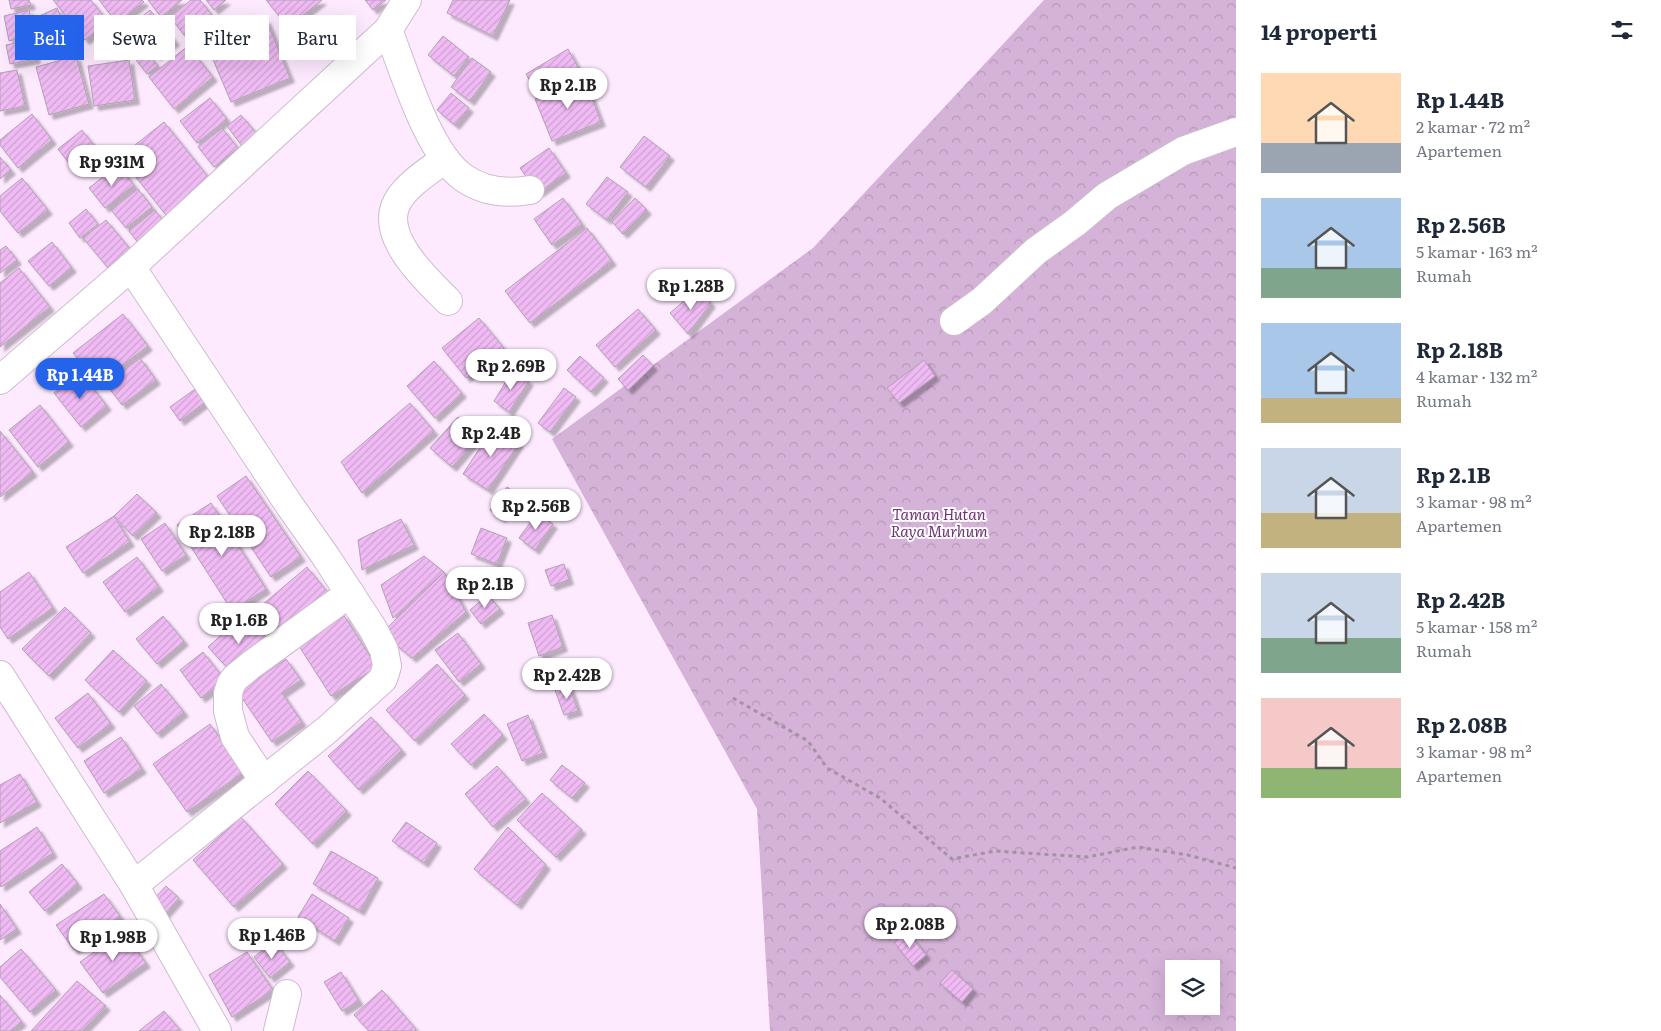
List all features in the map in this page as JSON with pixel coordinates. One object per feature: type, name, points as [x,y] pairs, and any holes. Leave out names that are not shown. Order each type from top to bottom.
[{"type":"street","points":[[0,380],[131,267],[388,30],[407,0]]},
{"type":"street","points":[[388,30],[412,97],[445,159],[463,178],[478,186],[498,192],[513,193],[530,190]]},
{"type":"street","points":[[954,321],[982,300],[1036,251],[1108,196],[1183,151],[1236,132]]},
{"type":"street","points":[[445,159],[418,178],[402,195],[395,207],[394,220],[398,242],[410,260],[448,301]]},
{"type":"street","points":[[131,267],[350,593],[384,650],[387,666],[383,679],[328,729],[134,885]]},
{"type":"street","points":[[264,781],[235,737],[228,711],[228,693],[231,684],[235,678],[251,665],[350,593]]},
{"type":"street","points":[[0,675],[134,885],[216,1031]]},
{"type":"street","points":[[278,1031],[287,994]]},
{"type":"path","points":[[733,698],[808,741],[827,768],[880,798],[952,859],[995,850],[1087,857],[1138,847],[1188,855],[1236,868]]},
{"type":"green space","name":"Taman Hutan Raya Murhum","points":[[1044,0],[1236,0],[1236,1031],[770,1031],[757,809],[552,439],[813,248]]},
{"type":"building","points":[[9,0],[29,0],[31,5],[11,9]]},
{"type":"building","points":[[53,0],[91,0],[103,15],[94,15],[94,33],[85,40],[84,15],[65,15]]},
{"type":"building","points":[[99,0],[142,0],[144,2],[127,15],[111,15]]},
{"type":"building","points":[[148,0],[182,0],[163,15],[159,15]]},
{"type":"building","points":[[191,0],[200,0],[212,15],[185,15],[185,36],[175,23],[175,15],[172,15]]},
{"type":"building","points":[[206,0],[226,0],[214,10]]},
{"type":"building","points":[[266,0],[322,0],[303,15],[279,16]]},
{"type":"building","points":[[365,0],[386,0],[373,10]]},
{"type":"building","points":[[453,0],[510,0],[493,36],[447,13]]},
{"type":"building","points":[[57,8],[60,15],[41,15]]},
{"type":"building","points":[[29,10],[30,15],[15,15],[15,40],[9,41],[4,16]]},
{"type":"building","points":[[150,10],[154,15],[144,15]]},
{"type":"building","points":[[269,26],[279,51],[279,60],[283,60],[290,78],[231,102],[213,60],[269,60]]},
{"type":"building","points":[[443,36],[469,57],[454,76],[428,55]]},
{"type":"building","points":[[15,43],[15,60],[31,60],[10,64],[6,45]]},
{"type":"building","points":[[185,48],[185,60],[199,60],[213,77],[174,109],[149,77],[170,60],[175,60],[175,56]]},
{"type":"building","points":[[568,49],[579,69],[537,93],[526,74]]},
{"type":"building","points":[[472,58],[491,72],[470,101],[451,87]]},
{"type":"building","points":[[61,60],[77,60],[89,104],[49,115],[36,67]]},
{"type":"building","points":[[129,60],[135,100],[94,106],[88,66]]},
{"type":"building","points":[[136,60],[153,60],[158,66],[147,74]]},
{"type":"building","points":[[17,70],[25,106],[0,111],[0,73]]},
{"type":"building","points":[[585,80],[601,122],[552,141],[535,99]]},
{"type":"building","points":[[451,93],[469,108],[455,125],[437,110]]},
{"type":"building","points":[[210,98],[227,119],[197,143],[180,121]]},
{"type":"building","points":[[32,114],[52,140],[18,168],[0,145],[0,140]]},
{"type":"building","points":[[241,115],[257,134],[242,146],[227,126]]},
{"type":"building","points":[[164,122],[213,183],[169,219],[120,157]]},
{"type":"building","points":[[222,128],[238,148],[214,167],[198,147]]},
{"type":"building","points":[[82,130],[99,152],[75,171],[58,149]]},
{"type":"building","points":[[644,136],[670,156],[646,187],[620,167]]},
{"type":"building","points":[[549,148],[566,173],[538,193],[520,168]]},
{"type":"building","points":[[0,157],[11,170],[0,179]]},
{"type":"building","points":[[118,165],[134,185],[105,208],[89,188]]},
{"type":"building","points":[[607,177],[628,192],[607,220],[586,204]]},
{"type":"building","points":[[22,178],[48,210],[18,233],[0,211],[0,196]]},
{"type":"building","points":[[138,189],[152,207],[126,228],[111,210]]},
{"type":"building","points":[[563,198],[582,224],[552,245],[534,219]]},
{"type":"building","points":[[635,198],[647,210],[623,234],[612,222]]},
{"type":"building","points":[[86,209],[98,224],[80,238],[69,223]]},
{"type":"building","points":[[155,210],[169,228],[143,249],[129,231]]},
{"type":"building","points":[[106,220],[131,250],[108,268],[83,238]]},
{"type":"building","points":[[587,228],[612,261],[530,323],[505,291]]},
{"type":"building","points":[[52,242],[72,268],[49,286],[28,261]]},
{"type":"building","points":[[6,246],[17,260],[0,273],[0,250]]},
{"type":"building","points":[[19,268],[50,307],[0,347],[0,283]]},
{"type":"building","points":[[698,289],[711,303],[688,334],[670,313]]},
{"type":"building","points":[[638,309],[656,330],[615,367],[596,345]]},
{"type":"building","points":[[123,314],[148,346],[98,384],[73,353]]},
{"type":"building","points":[[479,318],[504,348],[466,378],[442,348]]},
{"type":"building","points":[[643,355],[653,366],[628,390],[618,379]]},
{"type":"building","points":[[580,356],[604,378],[591,392],[567,370]]},
{"type":"building","points":[[140,358],[156,380],[122,405],[106,384]]},
{"type":"building","points":[[924,360],[935,376],[899,403],[887,388]]},
{"type":"building","points":[[434,361],[462,393],[435,418],[407,386]]},
{"type":"building","points":[[513,370],[529,381],[509,412],[494,401]]},
{"type":"building","points":[[80,372],[107,406],[81,427],[54,393]]},
{"type":"building","points":[[198,387],[208,400],[180,421],[170,407]]},
{"type":"building","points":[[564,388],[576,397],[550,432],[538,423]]},
{"type":"building","points":[[410,403],[434,431],[362,493],[341,462]]},
{"type":"building","points":[[40,405],[69,442],[38,467],[9,430]]},
{"type":"building","points":[[458,417],[479,436],[452,467],[430,448]]},
{"type":"building","points":[[493,427],[519,443],[488,490],[463,474]]},
{"type":"building","points":[[0,431],[33,472],[0,497]]},
{"type":"building","points":[[246,476],[301,557],[271,577],[217,496]]},
{"type":"building","points":[[507,487],[517,494],[501,518],[490,510]]},
{"type":"building","points":[[137,494],[157,513],[133,536],[114,516]]},
{"type":"building","points":[[211,503],[266,589],[232,611],[177,525]]},
{"type":"building","points":[[537,513],[553,524],[535,550],[519,538]]},
{"type":"building","points":[[114,516],[130,542],[83,573],[66,547]]},
{"type":"building","points":[[401,519],[414,545],[362,570],[358,540]]},
{"type":"building","points":[[165,523],[186,555],[162,571],[141,539]]},
{"type":"building","points":[[481,528],[507,538],[497,564],[471,554]]},
{"type":"building","points":[[424,556],[444,572],[393,618],[381,585]]},
{"type":"building","points":[[137,557],[159,587],[125,612],[103,582]]},
{"type":"building","points":[[564,564],[569,580],[551,586],[545,570]]},
{"type":"building","points":[[307,567],[329,594],[279,637],[256,610]]},
{"type":"building","points":[[29,572],[53,608],[8,639],[0,627],[0,592]]},
{"type":"building","points":[[444,572],[466,612],[412,658],[382,633]]},
{"type":"building","points":[[488,595],[500,609],[481,624],[470,610]]},
{"type":"building","points":[[65,607],[91,633],[49,676],[22,649]]},
{"type":"building","points":[[245,614],[270,642],[234,675],[208,647]]},
{"type":"building","points":[[343,614],[377,667],[331,696],[297,643]]},
{"type":"building","points":[[552,615],[563,647],[539,656],[528,623]]},
{"type":"building","points":[[163,616],[184,641],[157,664],[136,639]]},
{"type":"building","points":[[458,633],[481,664],[459,682],[435,650]]},
{"type":"building","points":[[113,650],[147,681],[119,712],[85,680]]},
{"type":"building","points":[[203,652],[225,680],[201,698],[180,670]]},
{"type":"building","points":[[286,659],[301,680],[282,693],[302,722],[272,742],[238,692]]},
{"type":"building","points":[[437,664],[465,695],[415,741],[386,710]]},
{"type":"building","points":[[161,684],[184,712],[157,734],[134,706]]},
{"type":"building","points":[[569,685],[578,711],[564,715],[555,690]]},
{"type":"building","points":[[88,693],[111,724],[78,748],[55,718]]},
{"type":"building","points":[[484,714],[503,735],[471,765],[451,744]]},
{"type":"building","points":[[528,715],[543,753],[522,761],[507,724]]},
{"type":"building","points":[[371,717],[402,750],[359,790],[328,756]]},
{"type":"building","points":[[210,724],[244,772],[187,812],[153,764]]},
{"type":"building","points":[[121,737],[142,769],[104,793],[84,761]]},
{"type":"building","points":[[562,765],[585,783],[572,798],[550,780]]},
{"type":"building","points":[[497,766],[526,799],[493,827],[465,794]]},
{"type":"building","points":[[308,771],[347,811],[313,844],[275,804]]},
{"type":"building","points":[[20,774],[37,802],[0,823],[0,785]]},
{"type":"building","points":[[542,793],[582,830],[556,857],[517,820]]},
{"type":"building","points":[[241,817],[283,864],[234,907],[193,860]]},
{"type":"building","points":[[406,822],[437,843],[424,863],[392,841]]},
{"type":"building","points":[[37,827],[53,853],[1,887],[0,851]]},
{"type":"building","points":[[508,827],[546,865],[517,905],[474,869]]},
{"type":"building","points":[[331,851],[378,878],[360,911],[313,884]]},
{"type":"building","points":[[62,864],[78,884],[45,911],[29,892]]},
{"type":"building","points":[[166,886],[179,898],[162,917],[149,904]]},
{"type":"building","points":[[104,894],[120,916],[74,950],[56,925]]},
{"type":"building","points":[[312,894],[349,918],[335,941],[298,917]]},
{"type":"building","points":[[0,904],[17,929],[0,940]]},
{"type":"building","points":[[123,932],[146,963],[103,993],[80,962]]},
{"type":"building","points":[[907,932],[926,955],[913,966],[894,942]]},
{"type":"building","points":[[274,941],[290,962],[270,978],[254,957]]},
{"type":"building","points":[[21,949],[56,990],[30,1012],[0,977],[0,967]]},
{"type":"building","points":[[247,952],[273,990],[232,1017],[209,975]]},
{"type":"building","points":[[952,970],[973,989],[962,1002],[940,983]]},
{"type":"building","points":[[341,972],[359,1001],[342,1011],[324,982]]},
{"type":"building","points":[[77,981],[106,1006],[82,1031],[31,1031]]},
{"type":"building","points":[[382,990],[416,1029],[415,1031],[369,1031],[354,1015]]},
{"type":"building","points":[[0,995],[22,1022],[10,1031],[0,1031]]},
{"type":"building","points":[[164,1011],[181,1031],[139,1031]]}]
